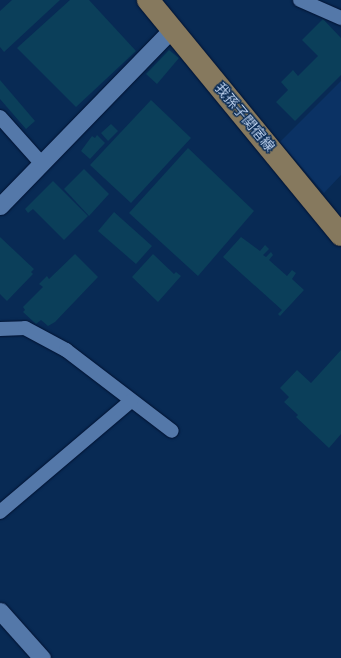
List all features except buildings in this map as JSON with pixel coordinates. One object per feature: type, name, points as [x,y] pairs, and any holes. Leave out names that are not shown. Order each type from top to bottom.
[{"type":"main road","name":"我孫子関宿線","points":[[148,0],[341,235]]},
{"type":"street","points":[[300,0],[341,18]]},
{"type":"street","points":[[0,206],[172,29]]},
{"type":"street","points":[[0,117],[42,164]]},
{"type":"street","points":[[0,329],[25,328],[66,350],[172,431]]},
{"type":"street","points":[[0,512],[131,401]]},
{"type":"street","points":[[0,611],[42,658]]},
{"type":"shaded area","points":[[341,81],[341,175],[324,193],[280,142]]}]
